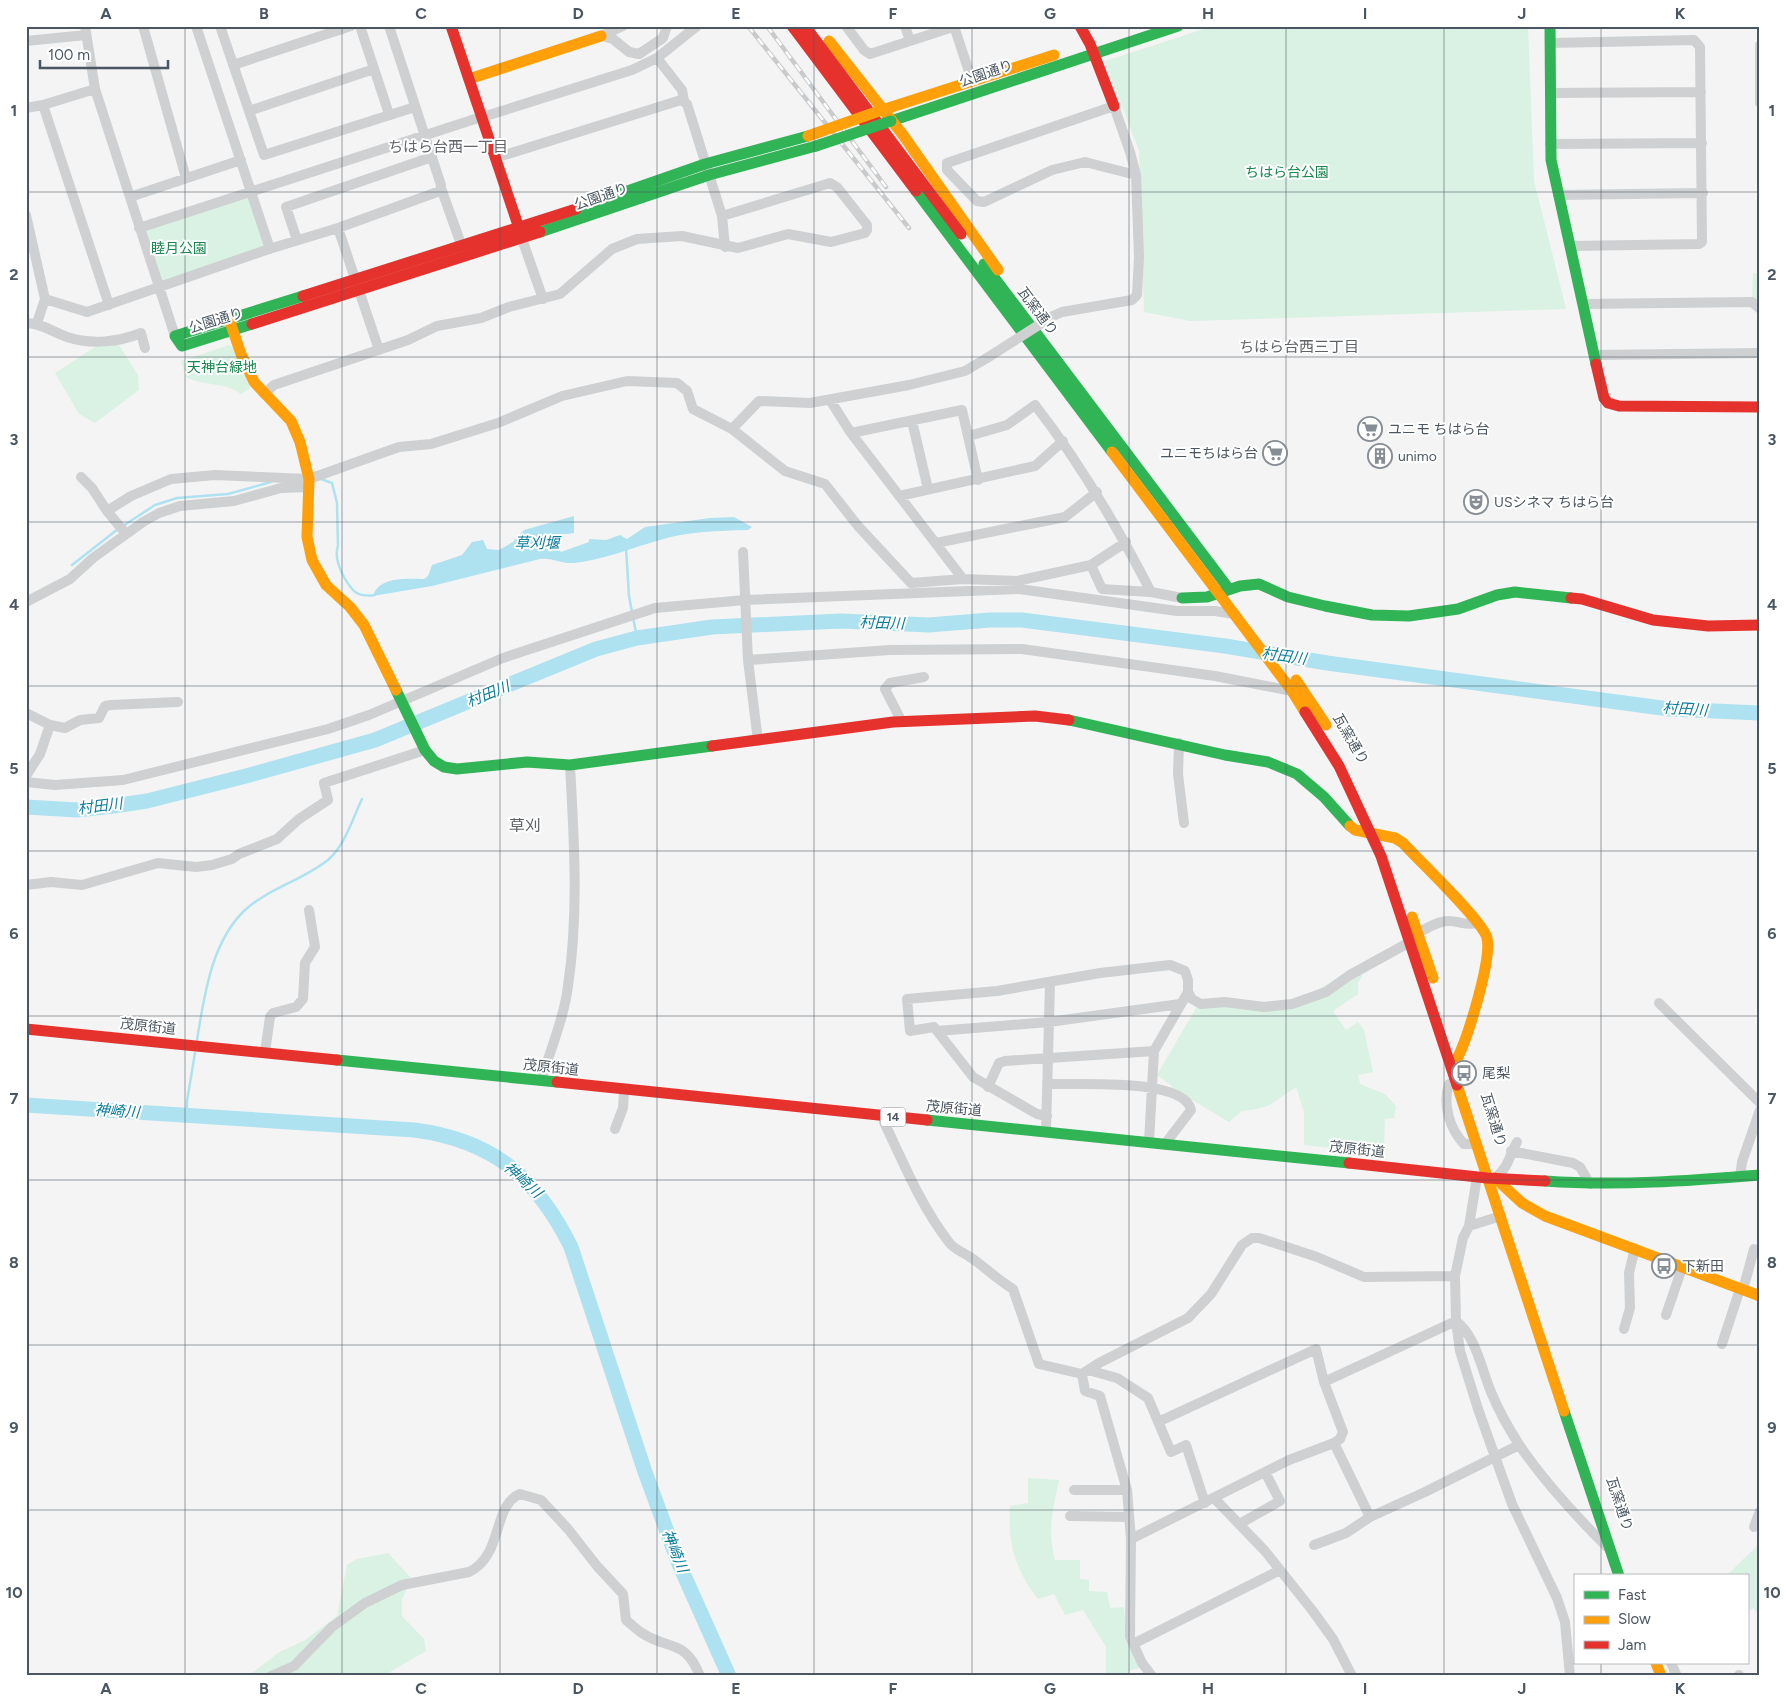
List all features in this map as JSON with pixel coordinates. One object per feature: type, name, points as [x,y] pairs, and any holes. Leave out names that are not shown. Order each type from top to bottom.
[{"type":"street","points":[[143,26],[186,178]]},
{"type":"street","points":[[196,26],[270,248]]},
{"type":"street","points":[[220,26],[264,155],[415,107]]},
{"type":"street","points":[[233,65],[351,26]]},
{"type":"street","points":[[360,26],[389,114]]},
{"type":"street","points":[[389,26],[462,247]]},
{"type":"street","points":[[451,26],[543,299]]},
{"type":"street","points":[[469,79],[601,36],[623,26]]},
{"type":"street","points":[[601,36],[613,40],[629,52],[639,54],[663,38],[667,26]]},
{"type":"street","points":[[489,115],[632,70],[657,58],[696,26]]},
{"type":"street","points":[[781,26],[959,266],[1008,322],[1025,328],[1025,307],[891,121],[818,26]]},
{"type":"street","name":"瓦窯通り","points":[[792,26],[1025,328],[1224,591],[1247,615],[1296,689]]},
{"type":"street","name":"瓦窯通り","points":[[805,26],[1025,328]]},
{"type":"street","points":[[846,26],[864,50],[870,54],[955,26],[972,81]]},
{"type":"street","points":[[905,26],[910,41]]},
{"type":"street","points":[[732,428],[759,401],[810,403],[908,385],[966,371],[1062,312],[1132,300],[1137,295],[1139,257],[1136,176],[1114,106],[1091,48],[1080,26]]},
{"type":"street","points":[[1090,26],[1091,48]]},
{"type":"street","name":"公園通り","points":[[707,170],[816,146],[891,121],[1091,48],[1141,26]]},
{"type":"street","name":"公園通り","points":[[520,234],[462,247],[175,336],[182,346],[359,291],[520,234],[972,81],[1178,26]]},
{"type":"street","points":[[1550,26],[1551,160],[1604,398],[1614,405],[1760,407]]},
{"type":"street","points":[[26,41],[86,31],[95,89],[130,197],[138,228],[175,336]]},
{"type":"street","points":[[1550,42],[1694,40],[1700,47],[1704,237],[1699,244],[1570,246]]},
{"type":"street","points":[[1760,44],[1760,103]]},
{"type":"street","points":[[657,58],[682,90],[722,216],[725,247]]},
{"type":"street","points":[[249,112],[374,69]]},
{"type":"street","points":[[26,108],[43,105],[95,89]]},
{"type":"street","points":[[1550,93],[1701,92]]},
{"type":"street","points":[[495,158],[677,100],[684,101]]},
{"type":"street","points":[[43,105],[109,306]]},
{"type":"street","points":[[1114,106],[947,163],[947,170],[977,201],[984,202],[1052,170],[1085,162],[1136,176]]},
{"type":"street","points":[[138,228],[474,119]]},
{"type":"street","points":[[1550,144],[1702,143]]},
{"type":"street","points":[[297,240],[286,207],[432,157]]},
{"type":"street","points":[[130,197],[241,160]]},
{"type":"street","points":[[264,394],[274,385],[408,340],[437,326],[481,318],[509,307],[560,294],[612,249],[637,239],[682,236],[725,247],[738,248],[788,234],[831,242],[865,233],[868,230],[867,226],[837,187],[830,183],[722,216]]},
{"type":"street","points":[[45,299],[87,312],[109,306],[270,248],[338,228],[437,193],[441,188]]},
{"type":"street","points":[[1558,195],[1703,193]]},
{"type":"street","points":[[26,215],[45,299],[32,323],[69,337],[83,340],[123,340],[142,333],[145,348]]},
{"type":"street","points":[[338,228],[379,350]]},
{"type":"street","points":[[1583,304],[1752,302],[1760,310]]},
{"type":"street","points":[[229,319],[254,382],[291,421],[300,442],[309,483],[306,530],[312,560],[326,585],[358,616],[425,750],[434,762],[446,768],[463,769],[527,762],[570,765],[902,722],[1016,716],[1058,718],[1282,767],[1309,782],[1355,830],[1395,838],[1404,843],[1477,923],[1487,937],[1488,950],[1466,1040],[1458,1057]]},
{"type":"street","points":[[1595,355],[1760,353]]},
{"type":"street","points":[[26,602],[70,579],[93,558],[159,513],[180,506],[217,504],[309,483],[399,447],[431,444],[498,423],[562,396],[627,381],[677,383],[688,391],[693,409],[732,428],[785,471],[825,484],[858,526],[911,582],[963,579],[1017,581],[1091,565],[1126,542]]},
{"type":"street","points":[[830,400],[851,432],[963,579]]},
{"type":"street","points":[[969,436],[1007,425],[1035,405],[1063,441],[1097,492],[1126,542],[1150,592]]},
{"type":"street","points":[[851,432],[962,410],[978,480]]},
{"type":"street","points":[[912,420],[928,489]]},
{"type":"street","points":[[899,496],[1036,466],[1063,441]]},
{"type":"street","points":[[81,476],[126,534]]},
{"type":"street","points":[[107,511],[130,496],[171,480],[215,476],[309,483]]},
{"type":"street","points":[[936,543],[1066,517],[1097,492]]},
{"type":"street","points":[[743,552],[748,660],[758,741]]},
{"type":"street","points":[[1091,565],[1102,589],[1150,592],[1182,598],[1199,598],[1250,584],[1259,584],[1288,597],[1325,606],[1372,615],[1409,616],[1458,609],[1497,595],[1516,592],[1582,599],[1630,615],[1653,620],[1708,626],[1760,625]]},
{"type":"street","points":[[26,782],[56,785],[90,783],[156,773],[328,728],[369,715],[503,658],[654,608],[745,600],[1019,589],[1177,611],[1215,611],[1234,614]]},
{"type":"street","name":"瓦窯通り","points":[[1224,591],[1234,614],[1296,689],[1312,701],[1351,769],[1418,933],[1458,1057],[1487,1178],[1618,1574]]},
{"type":"street","points":[[748,660],[890,650],[1022,649],[1296,689]]},
{"type":"street","points":[[902,722],[885,689],[890,683],[924,677]]},
{"type":"street","points":[[26,713],[50,725],[65,728],[80,720],[99,718],[105,706],[178,702]]},
{"type":"street","points":[[26,776],[40,754],[50,725]]},
{"type":"street","points":[[1178,743],[1178,774],[1184,824]]},
{"type":"street","points":[[26,885],[50,882],[82,885],[158,864],[207,866],[232,859],[239,854],[277,839],[299,819],[328,800],[324,783],[425,750]]},
{"type":"street","points":[[541,1081],[568,988],[574,932],[575,874],[570,765]]},
{"type":"street","name":"瓦窯通り","points":[[1377,834],[1475,1144],[1627,1574]]},
{"type":"street","points":[[265,1052],[270,1017],[273,1013],[296,1007],[303,1000],[304,963],[315,947],[309,910]]},
{"type":"street","points":[[1418,933],[1428,927],[1447,921],[1471,925],[1477,923]]},
{"type":"street","points":[[1188,992],[1198,1004],[1225,1002],[1264,1007],[1292,1004],[1326,992],[1350,975],[1410,942]]},
{"type":"street","points":[[1047,1116],[1037,1114],[973,1077],[934,1027],[910,1031],[907,999],[997,991],[1100,973],[1170,965],[1185,971],[1188,980],[1188,992],[1154,1051],[1149,1142]]},
{"type":"street","points":[[1046,1132],[1050,983]]},
{"type":"street","points":[[1658,1002],[1760,1103]]},
{"type":"street","points":[[937,1031],[1049,1022],[1180,1004]]},
{"type":"street","name":"茂原街道","points":[[26,1029],[265,1052],[624,1091],[1149,1142],[1487,1178],[1590,1184],[1676,1182],[1760,1175]]},
{"type":"street","points":[[988,1087],[999,1063],[1006,1061],[1154,1051]]},
{"type":"street","points":[[1456,1082],[1449,1084],[1447,1092],[1449,1117],[1462,1142],[1468,1146],[1475,1144]]},
{"type":"street","points":[[1047,1084],[1152,1087],[1177,1095],[1190,1105],[1191,1110],[1165,1144]]},
{"type":"street","points":[[615,1129],[623,1108],[624,1091]]},
{"type":"street","points":[[1740,1177],[1742,1162],[1760,1110]]},
{"type":"street","points":[[885,1116],[884,1122],[920,1196],[948,1242],[955,1250],[972,1257],[997,1280],[1013,1289],[1039,1364],[1117,1378],[1148,1398],[1172,1452],[1186,1445],[1209,1500],[1241,1523],[1280,1570],[1333,1639],[1352,1676]]},
{"type":"street","points":[[1570,1676],[1565,1622],[1557,1598],[1512,1504],[1494,1457],[1460,1351],[1456,1321],[1455,1276],[1463,1238],[1487,1178],[1506,1170],[1514,1147],[1573,1163],[1580,1167],[1590,1184]]},
{"type":"street","points":[[1487,1178],[1522,1204],[1545,1216],[1760,1296]]},
{"type":"street","points":[[1469,1226],[1501,1216]]},
{"type":"street","points":[[1085,1372],[1098,1362],[1188,1318],[1212,1294],[1242,1244],[1252,1238],[1259,1238],[1317,1257],[1364,1277],[1455,1276]]},
{"type":"street","points":[[1624,1329],[1630,1308],[1629,1272],[1635,1248]]},
{"type":"street","points":[[1722,1344],[1754,1249]]},
{"type":"street","points":[[1666,1315],[1682,1268]]},
{"type":"street","points":[[1456,1321],[1464,1327],[1472,1340],[1491,1394],[1519,1445],[1555,1492],[1611,1552]]},
{"type":"street","points":[[1324,1382],[1456,1321]]},
{"type":"street","points":[[1131,1539],[1289,1460],[1334,1443],[1340,1439],[1343,1432],[1324,1382],[1316,1349],[1158,1422]]},
{"type":"street","points":[[1085,1372],[1085,1391],[1100,1396],[1127,1490],[1131,1539],[1129,1620],[1133,1644],[1142,1663],[1152,1676]]},
{"type":"street","points":[[1334,1443],[1370,1517]]},
{"type":"street","points":[[1314,1545],[1346,1533],[1370,1517],[1519,1445]]},
{"type":"street","points":[[1241,1523],[1280,1501],[1265,1472]]},
{"type":"street","points":[[1074,1490],[1127,1490]]},
{"type":"street","points":[[271,1676],[295,1671],[332,1627],[365,1603],[402,1585],[470,1572],[478,1568],[490,1555],[507,1503],[512,1497],[520,1494],[541,1500],[623,1594],[626,1620],[642,1634],[686,1652],[692,1658],[700,1676]]},
{"type":"street","points":[[1754,1527],[1760,1511]]},
{"type":"street","points":[[1070,1516],[1129,1517]]},
{"type":"street","points":[[1133,1644],[1280,1570]]},
{"type":"street","points":[[1648,1664],[1652,1676]]},
{"type":"street","points":[[1656,1664],[1661,1676]]},
{"type":"street","points":[[1671,1664],[1677,1676]]},
{"type":"green space","name":"ちはら台公園","points":[[1213,26],[1528,26],[1534,181],[1566,309],[1190,321],[1144,312],[1139,151],[1105,61]]},
{"type":"green space","name":"睦月公園","points":[[250,191],[269,249],[159,288],[139,228]]},
{"type":"green space","points":[[1753,273],[1760,273],[1760,309],[1752,302]]},
{"type":"green space","points":[[101,343],[119,345],[138,375],[139,390],[95,423],[79,414],[55,373]]},
{"type":"green space","name":"天神台緑地","points":[[229,345],[234,348],[250,388],[241,394],[227,387],[200,382],[186,377],[181,361]]},
{"type":"green space","points":[[1358,965],[1362,976],[1358,983],[1358,994],[1333,1011],[1346,1030],[1358,1022],[1364,1030],[1373,1072],[1358,1075],[1360,1084],[1385,1094],[1396,1106],[1394,1118],[1385,1119],[1384,1148],[1367,1147],[1366,1152],[1304,1145],[1304,1112],[1296,1087],[1270,1105],[1242,1111],[1229,1122],[1192,1100],[1170,1090],[1172,1086],[1157,1075],[1200,1001],[1270,1003],[1298,998],[1317,990]]},
{"type":"green space","points":[[1028,1478],[1059,1480],[1051,1529],[1055,1560],[1080,1560],[1080,1579],[1089,1580],[1089,1591],[1107,1592],[1110,1608],[1124,1607],[1128,1630],[1144,1667],[1131,1670],[1125,1676],[1106,1676],[1106,1647],[1083,1610],[1065,1615],[1054,1594],[1038,1599],[1023,1577],[1014,1555],[1010,1532],[1010,1506],[1028,1503]]},
{"type":"green space","points":[[1760,1543],[1760,1616],[1753,1608],[1748,1612],[1748,1574],[1728,1574]]},
{"type":"green space","points":[[388,1553],[412,1579],[402,1599],[402,1616],[424,1639],[426,1651],[383,1676],[248,1676],[278,1653],[305,1640],[337,1616],[347,1565],[357,1559]]},
{"type":"water","name":"草刈堰","points":[[574,516],[574,533],[560,535],[554,545],[561,552],[589,542],[589,539],[606,540],[620,535],[627,539],[645,527],[710,518],[734,517],[752,527],[748,530],[682,535],[606,557],[574,563],[540,559],[432,586],[373,596],[381,585],[388,582],[402,579],[424,579],[428,576],[432,565],[462,555],[472,542],[483,540],[487,549],[499,550],[513,542],[524,530]]},
{"type":"waterway","points":[[321,479],[332,483],[337,503],[337,557],[343,575],[355,592],[363,595],[375,595]]},
{"type":"waterway","points":[[123,526],[155,505],[177,498],[228,494],[271,482]]},
{"type":"waterway","points":[[72,565],[118,529]]},
{"type":"waterway","points":[[626,548],[632,612]]},
{"type":"waterway","points":[[633,617],[637,638]]},
{"type":"waterway","name":"村田川","points":[[26,807],[77,810],[113,806],[147,801],[246,776],[375,740],[596,649],[637,638],[712,627],[841,621],[929,625],[990,620],[1022,620],[1225,646],[1327,663],[1669,709],[1760,713]]},
{"type":"waterway","points":[[197,1040],[206,988],[211,971],[224,938],[233,923],[254,902],[309,873],[329,859],[344,839],[362,799]]},
{"type":"waterway","points":[[187,1117],[187,1101],[195,1053]]},
{"type":"waterway","name":"神崎川","points":[[26,1105],[414,1130],[442,1135],[467,1143],[489,1153],[509,1166],[527,1182],[543,1201],[571,1247],[645,1472],[679,1564],[729,1676]]},
{"type":"railway","points":[[748,26],[909,228]]},
{"type":"railway","points":[[767,26],[886,187]]},
{"type":"traffic: fast","points":[[891,121],[1178,26]]},
{"type":"traffic: fast","points":[[1550,26],[1551,160],[1596,364]]},
{"type":"traffic: fast","points":[[816,146],[891,121]]},
{"type":"traffic: fast","points":[[576,209],[705,164],[808,136]]},
{"type":"traffic: fast","points":[[540,232],[709,175],[816,146]]},
{"type":"traffic: fast","points":[[916,191],[1112,452]]},
{"type":"traffic: fast","points":[[984,264],[1226,585]]},
{"type":"traffic: fast","points":[[252,324],[182,346],[175,336],[303,296]]},
{"type":"traffic: fast","points":[[1182,598],[1207,597],[1240,586],[1259,584],[1288,597],[1325,606],[1372,615],[1409,616],[1458,609],[1497,595],[1515,592],[1571,598]]},
{"type":"traffic: fast","points":[[396,690],[425,750],[434,761],[444,767],[457,769],[527,762],[570,765],[712,746]]},
{"type":"traffic: fast","points":[[1069,720],[1225,755],[1268,762],[1297,774],[1324,797],[1350,826]]},
{"type":"traffic: fast","points":[[337,1060],[557,1082]]},
{"type":"traffic: fast","points":[[927,1120],[1349,1163]]},
{"type":"traffic: fast","points":[[1545,1181],[1626,1183],[1760,1175]]},
{"type":"traffic: fast","points":[[1564,1411],[1618,1574]]},
{"type":"traffic: slow","points":[[469,79],[601,36]]},
{"type":"traffic: slow","points":[[829,41],[903,135],[998,270]]},
{"type":"traffic: slow","points":[[882,110],[1054,55]]},
{"type":"traffic: slow","points":[[808,136],[882,110]]},
{"type":"traffic: slow","points":[[229,319],[241,354],[254,382],[291,421],[300,442],[309,479],[307,537],[312,560],[326,585],[350,607],[364,625],[396,690]]},
{"type":"traffic: slow","points":[[1112,452],[1292,691],[1305,712]]},
{"type":"traffic: slow","points":[[1296,680],[1326,725]]},
{"type":"traffic: slow","points":[[1350,826],[1355,830],[1395,838],[1403,843],[1463,905],[1487,938],[1488,949],[1483,980],[1473,1016],[1458,1057]]},
{"type":"traffic: slow","points":[[1412,917],[1433,978]]},
{"type":"traffic: slow","points":[[1457,1085],[1564,1411]]},
{"type":"traffic: slow","points":[[1495,1178],[1522,1203],[1545,1216],[1760,1296]]},
{"type":"traffic: slow","points":[[1656,1664],[1661,1676]]},
{"type":"traffic: jam","points":[[451,26],[522,237]]},
{"type":"traffic: jam","points":[[792,26],[916,191]]},
{"type":"traffic: jam","points":[[805,26],[961,234]]},
{"type":"traffic: jam","points":[[1080,26],[1090,44],[1114,106]]},
{"type":"traffic: jam","points":[[303,296],[576,209]]},
{"type":"traffic: jam","points":[[252,324],[540,232]]},
{"type":"traffic: jam","points":[[1596,364],[1604,398],[1608,403],[1619,406],[1760,407]]},
{"type":"traffic: jam","points":[[1571,598],[1582,599],[1653,620],[1708,626],[1760,625]]},
{"type":"traffic: jam","points":[[1305,712],[1339,766],[1381,856],[1457,1085]]},
{"type":"traffic: jam","points":[[712,746],[893,722],[1035,716],[1069,720]]},
{"type":"traffic: jam","points":[[26,1029],[337,1060]]},
{"type":"traffic: jam","points":[[557,1082],[927,1120]]},
{"type":"traffic: jam","points":[[1349,1163],[1487,1178],[1545,1181]]},
{"type":"place","name":"ユニモ ちはら台","points":[[1370,429]]},
{"type":"place","name":"ユニモちはら台","points":[[1275,453]]},
{"type":"place","name":"unimo","points":[[1380,456]]},
{"type":"place","name":"USシネマ ちはら台","points":[[1476,502]]},
{"type":"place","name":"尾梨","points":[[1464,1073]]},
{"type":"place","name":"下新田","points":[[1664,1266]]},
{"type":"district","name":"ちはら台西一丁目","points":[[448,147]]},
{"type":"district","name":"ちはら台西三丁目","points":[[1299,347]]},
{"type":"district","name":"草刈","points":[[525,825]]}]
